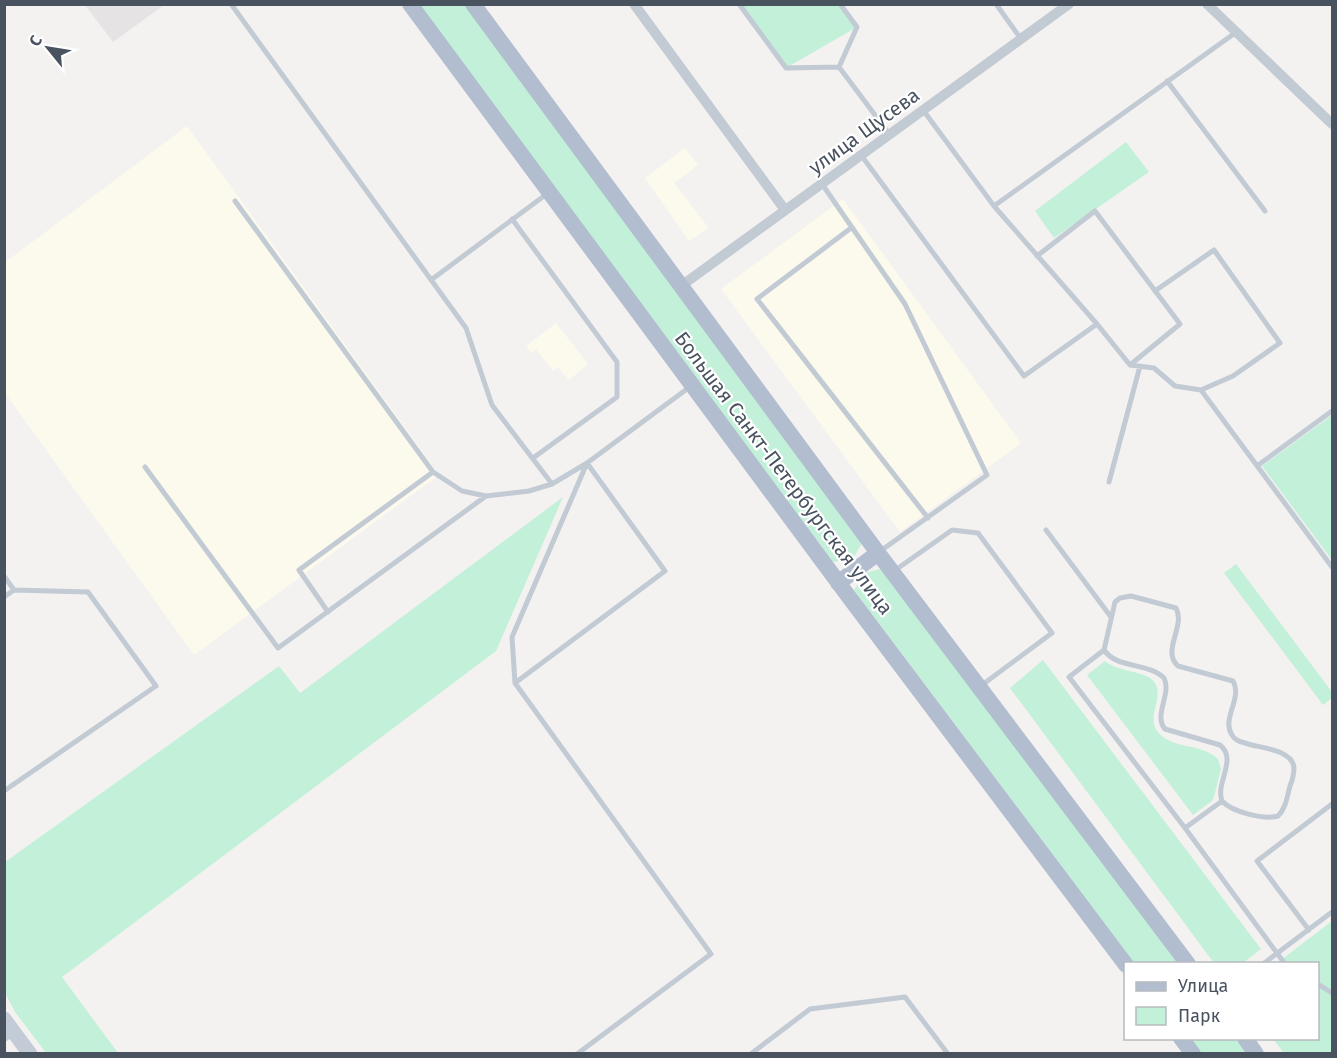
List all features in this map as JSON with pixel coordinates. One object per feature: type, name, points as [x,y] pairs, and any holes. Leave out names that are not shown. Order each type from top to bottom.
[{"type":"main road","name":"Большая Санкт-Петербургская улица","points":[[410,4],[838,583],[1124,964]]},
{"type":"main road","name":"Большая Санкт-Петербургская улица","points":[[473,4],[878,553],[1187,962]]},
{"type":"main road","points":[[838,583],[878,553]]},
{"type":"main road","points":[[4,1019],[9,1036],[30,1053]]},
{"type":"main road","points":[[1183,1040],[1193,1053]]},
{"type":"main road","points":[[1246,1040],[1256,1053]]},
{"type":"street","points":[[634,4],[785,210]]},
{"type":"street","name":"улица Щусева","points":[[681,286],[1069,4]]},
{"type":"street","points":[[1207,4],[1332,123]]},
{"type":"lane","points":[[231,4],[466,328],[492,405],[552,484]]},
{"type":"lane","points":[[739,4],[786,68],[839,67]]},
{"type":"lane","points":[[839,67],[857,27],[840,4]]},
{"type":"lane","points":[[996,4],[1021,39]]},
{"type":"lane","points":[[994,206],[1235,33]]},
{"type":"lane","points":[[839,67],[890,135]]},
{"type":"lane","points":[[1167,81],[1265,211]]},
{"type":"lane","points":[[923,110],[994,206],[1130,365],[1154,368],[1175,386],[1201,390],[1233,376],[1281,343],[1214,250],[1155,291]]},
{"type":"lane","points":[[861,155],[1024,375],[1097,324]]},
{"type":"lane","points":[[822,184],[905,304],[987,475],[878,553]]},
{"type":"lane","points":[[431,280],[549,192]]},
{"type":"lane","points":[[235,201],[433,472],[462,491],[486,496],[529,491],[552,484],[587,464],[692,386]]},
{"type":"lane","points":[[1037,255],[1095,211],[1180,324],[1130,365]]},
{"type":"lane","points":[[512,219],[617,362],[617,397],[533,458]]},
{"type":"lane","points":[[851,228],[757,299],[928,518]]},
{"type":"lane","points":[[1109,482],[1140,366]]},
{"type":"lane","points":[[1201,390],[1332,567]]},
{"type":"lane","points":[[1257,466],[1332,411]]},
{"type":"lane","points":[[577,1053],[711,954],[515,683],[512,638],[587,464]]},
{"type":"lane","points":[[515,683],[665,571],[587,464]]},
{"type":"lane","points":[[145,467],[278,648],[486,496]]},
{"type":"lane","points":[[328,612],[299,570],[433,472]]},
{"type":"lane","points":[[893,572],[952,530],[978,533],[1052,633],[980,687]]},
{"type":"lane","points":[[1046,530],[1111,617]]},
{"type":"lane","points":[[4,576],[14,590]]},
{"type":"lane","points":[[4,597],[14,590],[88,592],[156,686],[4,791]]},
{"type":"lane","points":[[1104,650],[1112,659],[1153,669],[1164,678],[1167,690],[1161,718],[1165,729],[1224,748],[1228,755],[1220,791],[1222,801],[1231,808],[1264,817],[1278,816],[1285,806],[1294,768],[1292,762],[1286,755],[1241,742],[1232,736],[1229,726],[1237,691],[1233,681],[1174,663],[1171,654],[1179,618],[1176,608],[1124,596],[1115,602],[1104,650],[1069,677],[1284,962]]},
{"type":"lane","points":[[1185,828],[1222,801]]},
{"type":"lane","points":[[1309,930],[1257,861],[1332,804]]},
{"type":"lane","points":[[1264,962],[1332,912]]},
{"type":"lane","points":[[1319,985],[1332,993]]},
{"type":"lane","points":[[752,1053],[810,1009],[905,996],[948,1053]]},
{"type":"shaded area","points":[[85,5],[164,5],[113,42]]},
{"type":"shaded area","points":[[187,126],[439,475],[194,655],[5,393],[4,263]]},
{"type":"shaded area","points":[[685,148],[698,165],[674,183],[709,228],[689,241],[645,178]]},
{"type":"shaded area","points":[[843,199],[1021,443],[900,532],[721,289]]},
{"type":"shaded area","points":[[556,323],[588,364],[569,380],[558,367],[553,371],[536,349],[531,353],[526,346]]},
{"type":"green space","points":[[419,5],[465,5],[862,543],[853,559],[833,562]]},
{"type":"green space","points":[[739,5],[840,5],[857,27],[786,68]]},
{"type":"green space","points":[[1126,142],[1149,172],[1054,238],[1035,211]]},
{"type":"green space","points":[[1332,415],[1332,560],[1262,466]]},
{"type":"green space","points":[[563,497],[496,651],[62,977],[118,1053],[46,1053],[15,1012],[5,993],[5,862],[279,666],[300,693]]},
{"type":"green space","points":[[1236,564],[1332,692],[1332,698],[1323,705],[1224,573]]},
{"type":"green space","points":[[884,568],[1180,962],[1133,962],[854,590],[865,573]]},
{"type":"green space","points":[[1043,660],[1261,949],[1244,962],[1213,962],[1010,688]]},
{"type":"green space","points":[[1105,661],[1110,665],[1152,679],[1158,696],[1154,723],[1156,730],[1162,736],[1175,743],[1205,751],[1218,759],[1221,769],[1214,797],[1193,815],[1087,675]]},
{"type":"green space","points":[[1332,921],[1332,1053],[1284,1053],[1274,1040],[1319,1040],[1319,962],[1278,962]]},
{"type":"green space","points":[[1191,1040],[1238,1040],[1248,1053],[1201,1053]]}]
